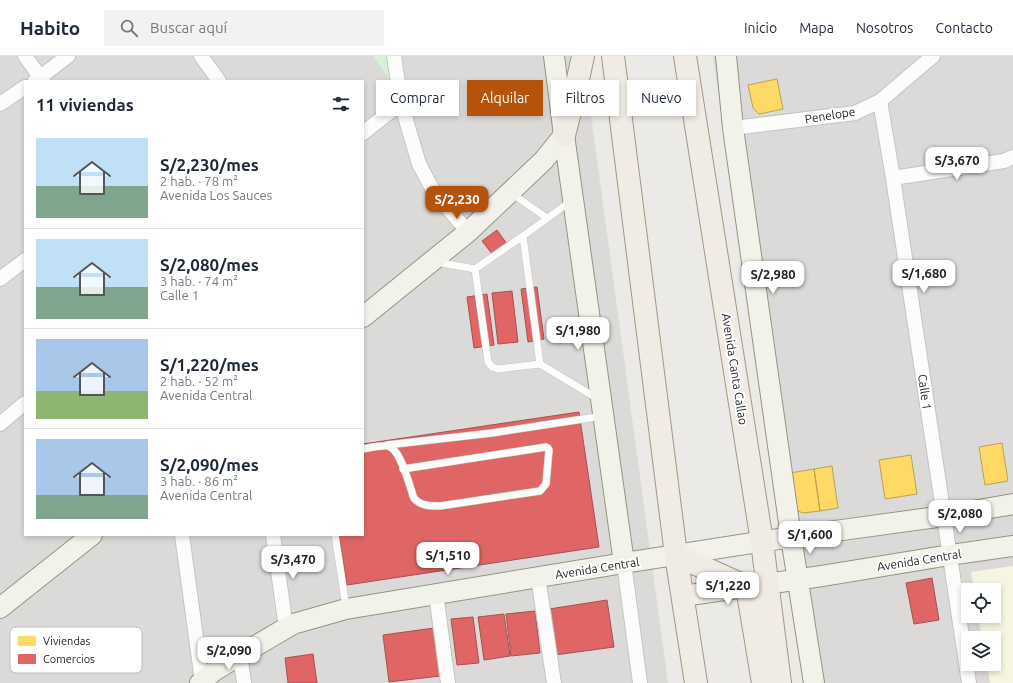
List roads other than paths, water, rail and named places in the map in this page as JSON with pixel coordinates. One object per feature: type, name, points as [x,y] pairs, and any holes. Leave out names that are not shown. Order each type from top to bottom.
[{"type":"main road","points":[[564,135],[583,56]]},
{"type":"main road","points":[[613,56],[676,555],[696,683]]},
{"type":"main road","name":"Avenida Canta Callao","points":[[685,56],[762,542],[757,585],[780,683]]},
{"type":"main road","points":[[676,555],[757,585],[763,683]]},
{"type":"street","points":[[25,56],[39,80],[68,56]]},
{"type":"street","points":[[200,56],[218,80]]},
{"type":"street","points":[[394,56],[398,80]]},
{"type":"street","points":[[554,56],[640,683]]},
{"type":"street","points":[[726,56],[734,128],[791,537],[814,683]]},
{"type":"street","name":"Penelope","points":[[734,128],[856,112],[880,102],[933,56]]},
{"type":"street","points":[[0,104],[24,88]]},
{"type":"street","name":"Calle 1","points":[[880,102],[893,178],[968,683]]},
{"type":"street","points":[[364,132],[385,116]]},
{"type":"street","points":[[405,116],[419,164],[434,192],[468,232]]},
{"type":"street","points":[[364,316],[468,232],[544,160],[564,135]]},
{"type":"street","points":[[893,178],[1004,161],[1013,157]]},
{"type":"street","points":[[0,279],[24,261]]},
{"type":"street","points":[[0,424],[24,404]]},
{"type":"street","name":"Avenida Central","points":[[201,682],[214,671],[293,624],[346,609],[624,563],[791,537],[944,516],[1013,504]]},
{"type":"street","points":[[0,608],[91,536]]},
{"type":"street","points":[[182,536],[201,682]]},
{"type":"street","points":[[273,536],[286,628]]},
{"type":"street","name":"Avenida Central","points":[[683,596],[1013,546]]},
{"type":"street","points":[[538,577],[554,683]]},
{"type":"street","points":[[436,594],[448,683]]},
{"type":"street","points":[[240,655],[244,683]]},
{"type":"lane","points":[[510,192],[547,218]]},
{"type":"lane","points":[[431,262],[475,269],[573,200]]},
{"type":"lane","points":[[523,236],[540,364]]},
{"type":"lane","points":[[475,269],[488,362],[492,367],[498,369],[540,364],[603,409]]},
{"type":"lane","points":[[364,449],[492,433],[603,409]]},
{"type":"lane","points":[[387,445],[395,450],[398,455],[403,469],[414,497],[420,503],[429,506],[440,506],[540,491],[546,484],[550,450],[546,447],[403,469]]},
{"type":"lane","points":[[335,536],[346,609]]}]
